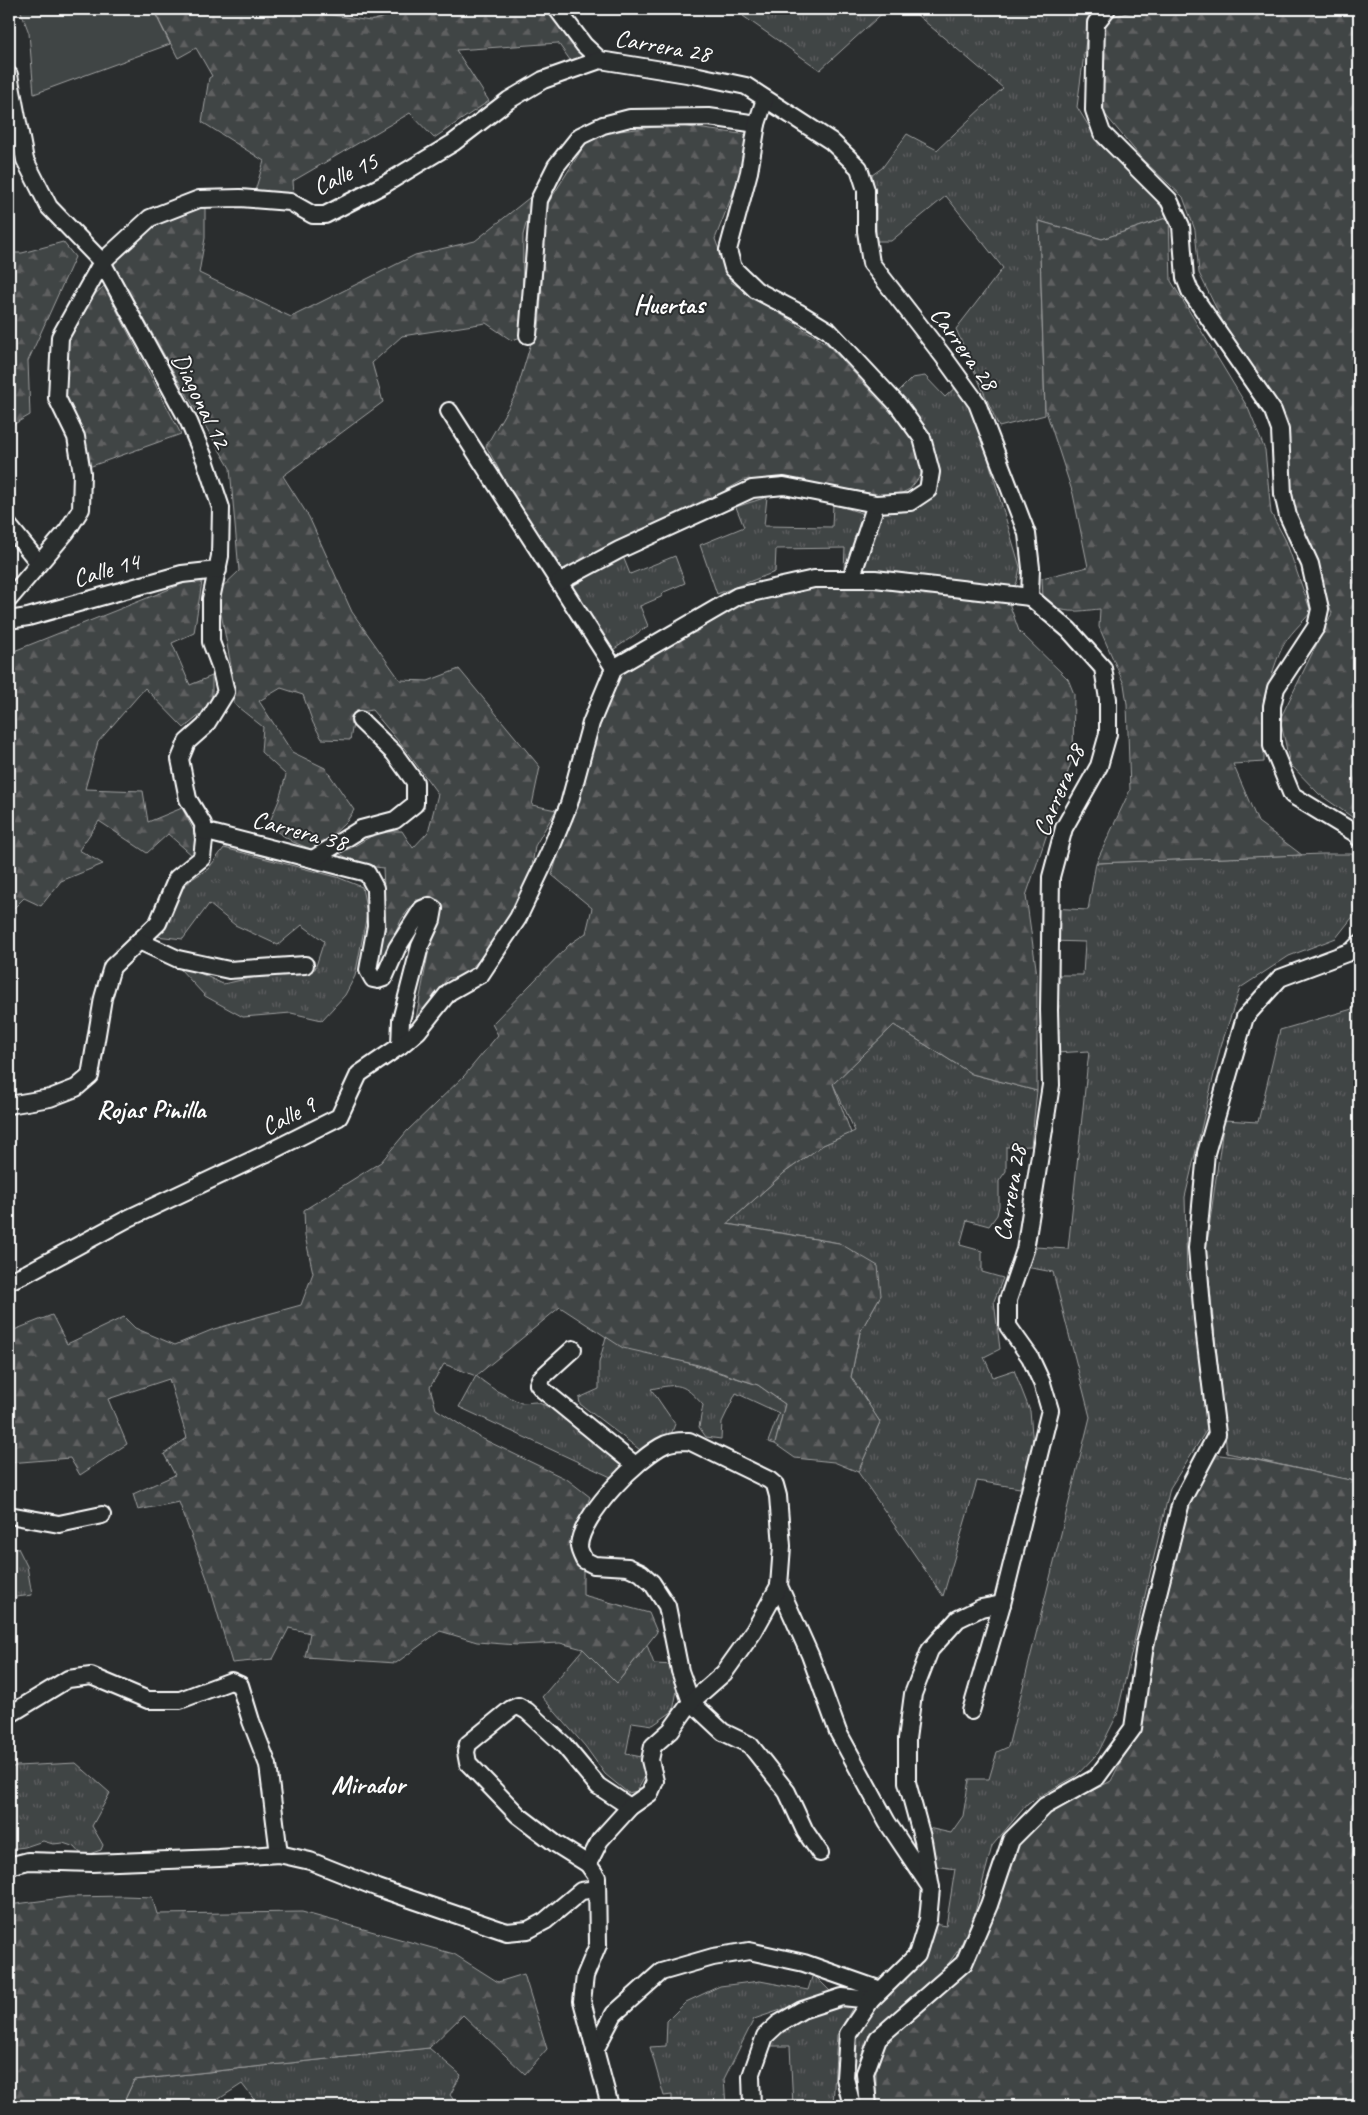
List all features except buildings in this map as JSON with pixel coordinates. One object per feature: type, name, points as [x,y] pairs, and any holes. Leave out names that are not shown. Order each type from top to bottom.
[{"type":"street","name":"Carrera 28","points":[[557,9],[584,45],[600,60],[699,76],[746,86],[831,141],[859,168],[866,190],[866,231],[871,263],[977,403],[1027,534],[1031,568],[1030,597],[1069,630],[1103,668],[1108,699],[1108,734],[1098,766],[1064,828],[1051,877],[1049,1010],[1051,1085],[1026,1250],[1008,1300],[1008,1326],[1030,1357],[1042,1383],[1050,1410],[1002,1604],[971,1711]]},
{"type":"street","points":[[1107,9],[1096,23],[1094,110],[1102,132],[1170,200],[1180,226],[1185,278],[1190,290],[1273,411],[1280,430],[1283,494],[1288,516],[1310,564],[1320,609],[1316,627],[1276,688],[1272,706],[1272,746],[1292,795],[1358,835],[1359,838]]},
{"type":"street","name":"Calle 15","points":[[9,600],[67,531],[81,509],[82,472],[76,437],[57,398],[60,337],[102,262],[150,218],[199,199],[240,198],[290,202],[313,215],[325,215],[385,184],[453,143],[509,100],[543,80],[600,60]]},
{"type":"street","name":"Diagonal 12","points":[[9,75],[25,160],[49,207],[102,262],[190,422],[221,508],[220,556],[211,599],[211,642],[220,666],[226,692],[205,726],[187,742],[180,759],[188,799],[203,824],[204,831]]},
{"type":"street","points":[[559,582],[619,550],[752,489],[784,486],[876,504],[910,502],[928,490],[931,472],[922,438],[898,405],[829,331],[756,290],[733,268],[728,250],[749,172],[757,124],[765,99]]},
{"type":"street","points":[[528,335],[539,200],[556,166],[580,136],[603,125],[630,118],[710,117],[757,124]]},
{"type":"street","points":[[449,411],[614,668],[738,596],[814,579],[875,579],[1030,597]]},
{"type":"street","points":[[851,579],[876,504]]},
{"type":"street","points":[[9,526],[39,563]]},
{"type":"street","name":"Calle 14","points":[[9,620],[28,617],[182,574],[218,570]]},
{"type":"street","name":"Calle 9","points":[[9,1280],[27,1273],[138,1214],[266,1154],[339,1117],[359,1074],[400,1046],[418,1031],[449,992],[481,974],[518,918],[549,853],[569,804],[591,723],[614,668]]},
{"type":"street","points":[[314,859],[361,830],[395,820],[415,804],[415,782],[394,753],[360,720]]},
{"type":"street","points":[[9,1105],[50,1098],[76,1088],[90,1076],[103,998],[112,967],[158,923],[177,878],[202,858],[204,831]]},
{"type":"street","name":"Carrera 38","points":[[204,831],[367,874],[375,888],[376,926],[368,970],[373,979],[384,978],[397,948],[422,909],[429,906],[434,909],[432,920],[420,946],[402,1020],[400,1046]]},
{"type":"street","points":[[139,940],[178,959],[229,970],[305,965]]},
{"type":"street","points":[[868,2106],[865,2073],[878,2038],[964,1963],[989,1905],[1011,1840],[1044,1806],[1097,1777],[1132,1728],[1145,1645],[1180,1502],[1218,1434],[1203,1319],[1197,1248],[1206,1153],[1242,1026],[1245,1018],[1280,978],[1352,951],[1359,944]]},
{"type":"street","points":[[574,1350],[540,1380],[538,1384],[635,1465]]},
{"type":"street","points":[[588,1864],[600,1840],[630,1807],[650,1792],[655,1781],[650,1760],[653,1746],[671,1730],[691,1702],[724,1673],[754,1631],[779,1586],[782,1546],[778,1496],[775,1485],[769,1480],[689,1441],[676,1440],[664,1445],[635,1465],[609,1493],[585,1526],[579,1547],[584,1560],[594,1565],[628,1568],[641,1573],[652,1583],[667,1606],[680,1671],[691,1702],[723,1732],[750,1745],[787,1792],[804,1830],[820,1853]]},
{"type":"street","points":[[9,1514],[59,1524],[102,1515]]},
{"type":"street","points":[[779,1586],[810,1655],[838,1732],[887,1822],[931,1888]]},
{"type":"street","points":[[852,2106],[845,2078],[848,2034],[876,1995],[917,1955],[928,1920],[931,1888],[923,1841],[907,1782],[907,1739],[913,1694],[930,1650],[958,1618],[981,1608],[1002,1604]]},
{"type":"street","points":[[9,1715],[68,1679],[83,1677],[91,1676],[148,1700],[180,1700],[231,1682],[240,1685],[251,1721],[268,1765],[279,1854]]},
{"type":"street","points":[[610,2106],[582,2001],[585,1976],[598,1946],[597,1878],[588,1864],[556,1844],[518,1815],[468,1762],[466,1752],[468,1744],[511,1709],[518,1706],[527,1711],[563,1744],[598,1786],[630,1807]]},
{"type":"street","points":[[9,1866],[28,1861],[92,1863],[279,1854],[310,1861],[415,1901],[507,1932],[528,1930],[545,1921],[581,1891],[597,1889]]},
{"type":"street","points":[[595,2050],[614,2014],[660,1972],[713,1957],[749,1950],[804,1963],[876,1995]]},
{"type":"street","points":[[752,2106],[751,2076],[765,2036],[778,2024],[802,2010],[842,1996],[876,1995]]},
{"type":"green space","points":[[20,9],[153,9],[170,44],[34,94],[29,33]]},
{"type":"green space","points":[[153,9],[307,9],[307,11],[370,21],[414,9],[550,9],[589,56],[570,60],[558,43],[456,50],[489,101],[434,138],[410,113],[293,181],[294,196],[255,191],[264,161],[202,122],[209,78],[212,76],[196,48],[178,58]]},
{"type":"green space","points":[[750,9],[887,9],[820,70],[743,16]]},
{"type":"green space","points":[[910,9],[1096,9],[1088,25],[1077,107],[1101,146],[1146,187],[1169,217],[1102,239],[1039,221],[1045,415],[999,427],[956,329],[1003,268],[946,196],[891,241],[876,241],[876,199],[872,175],[882,168],[907,134],[937,150],[1003,88]]},
{"type":"green space","points":[[1143,9],[1359,9],[1359,822],[1319,794],[1290,764],[1280,719],[1332,613],[1286,486],[1286,451],[1199,273],[1195,230],[1183,197],[1143,160],[1099,107],[1097,47],[1107,18]]},
{"type":"green space","points":[[673,125],[749,135],[747,157],[715,239],[731,282],[827,344],[891,413],[911,431],[918,446],[921,475],[910,489],[894,497],[806,483],[790,478],[744,480],[564,572],[546,543],[530,527],[486,446],[516,394],[533,336],[539,329],[547,205],[585,144],[601,133]]},
{"type":"green space","points":[[534,194],[523,235],[522,337],[511,340],[486,323],[402,336],[372,363],[383,402],[283,476],[309,517],[352,612],[400,680],[428,681],[459,669],[540,767],[532,805],[556,810],[535,846],[530,880],[508,919],[479,960],[463,977],[448,978],[415,1024],[429,949],[440,916],[439,900],[416,900],[401,920],[383,962],[373,967],[386,928],[383,868],[361,865],[338,853],[351,848],[380,831],[402,831],[413,848],[428,832],[438,794],[404,748],[372,710],[355,713],[350,740],[322,739],[313,723],[303,695],[281,688],[259,701],[292,752],[325,768],[354,810],[347,821],[316,851],[293,842],[268,826],[279,800],[286,775],[261,752],[263,727],[234,704],[232,671],[217,592],[239,571],[230,468],[112,261],[155,224],[205,205],[205,238],[199,273],[291,317],[415,255],[475,241]]},
{"type":"green space","points":[[1169,217],[1171,281],[1248,408],[1265,450],[1271,513],[1286,541],[1311,612],[1291,634],[1276,662],[1266,704],[1264,762],[1233,764],[1258,822],[1302,855],[1096,863],[1130,790],[1127,704],[1124,684],[1099,627],[1100,609],[1062,610],[1049,604],[1043,598],[1042,578],[1088,567],[1073,494],[1045,408],[1039,221],[1102,239]]},
{"type":"green space","points":[[63,242],[75,257],[28,361],[30,415],[9,427],[9,244],[13,253],[22,253]]},
{"type":"green space","points":[[104,286],[181,434],[86,468],[67,402],[63,339],[91,298]]},
{"type":"green space","points":[[925,376],[945,397],[960,383],[982,438],[1020,567],[1017,582],[1011,593],[862,572],[880,513],[912,511],[935,490],[935,468],[926,427],[897,393],[912,378]]},
{"type":"green space","points":[[767,497],[764,526],[832,527],[833,504],[868,515],[849,571],[844,570],[845,548],[776,549],[775,572],[717,594],[700,545],[744,527],[736,507]]},
{"type":"green space","points":[[622,554],[630,574],[675,556],[685,583],[664,592],[661,597],[640,606],[648,626],[610,652],[572,587]]},
{"type":"green space","points":[[200,577],[202,582],[194,633],[172,643],[190,685],[212,676],[212,705],[184,728],[145,688],[98,742],[85,789],[143,791],[148,822],[182,808],[196,835],[193,856],[168,834],[147,853],[99,821],[79,850],[103,864],[61,881],[41,906],[24,898],[9,913],[9,653]]},
{"type":"green space","points":[[806,587],[898,587],[1009,603],[1019,631],[1068,679],[1074,694],[1073,757],[1026,896],[1037,975],[1037,1091],[972,1074],[894,1025],[833,1084],[851,1133],[823,1145],[784,1173],[727,1224],[839,1243],[878,1266],[881,1295],[860,1332],[851,1377],[880,1422],[858,1472],[834,1462],[795,1458],[775,1444],[785,1404],[758,1385],[698,1365],[623,1348],[560,1307],[476,1376],[444,1364],[430,1387],[436,1409],[481,1438],[568,1480],[590,1497],[573,1542],[583,1570],[583,1595],[649,1613],[657,1632],[617,1683],[583,1649],[560,1643],[517,1645],[477,1642],[440,1631],[396,1663],[305,1657],[310,1633],[289,1628],[273,1659],[232,1663],[209,1584],[179,1502],[138,1510],[133,1494],[175,1475],[164,1454],[187,1438],[169,1379],[108,1399],[127,1444],[80,1475],[70,1458],[9,1463],[9,1332],[52,1315],[67,1344],[124,1317],[135,1328],[175,1345],[214,1329],[301,1305],[313,1273],[305,1236],[304,1210],[381,1162],[407,1131],[464,1076],[498,1035],[492,1024],[570,944],[586,933],[592,908],[552,875],[597,723],[620,675],[737,606]]},
{"type":"green space","points":[[224,848],[337,877],[362,887],[367,914],[355,976],[345,995],[322,1020],[291,1013],[243,1017],[205,996],[180,969],[189,968],[223,984],[289,970],[315,969],[324,941],[302,925],[278,945],[235,925],[209,904],[183,939],[156,936],[183,887],[208,869]]},
{"type":"green space","points":[[1353,854],[1359,866],[1359,909],[1336,938],[1289,956],[1240,988],[1220,1049],[1185,1197],[1187,1276],[1200,1333],[1209,1426],[1170,1488],[1117,1715],[1098,1753],[1076,1776],[1028,1803],[992,1846],[974,1916],[959,1949],[937,1979],[879,2030],[861,2106],[854,2106],[851,2060],[854,2040],[871,2008],[892,1992],[923,1959],[933,1924],[946,1926],[955,1869],[935,1866],[928,1828],[951,1833],[963,1816],[969,1779],[989,1779],[997,1752],[1008,1747],[1090,1417],[1053,1272],[1026,1267],[1035,1247],[1068,1249],[1089,1051],[1056,1053],[1053,975],[1083,975],[1085,942],[1050,941],[1050,908],[1088,910],[1096,863]]},
{"type":"green space","points":[[1359,1007],[1359,1482],[1227,1453],[1206,1250],[1224,1120],[1258,1122],[1280,1030]]},
{"type":"green space","points":[[894,1025],[972,1074],[1037,1091],[1031,1146],[1006,1147],[1006,1171],[999,1181],[997,1215],[989,1226],[967,1220],[960,1245],[982,1251],[982,1272],[1003,1278],[994,1301],[1000,1349],[984,1357],[993,1377],[1014,1370],[1030,1411],[1033,1445],[1020,1488],[977,1481],[943,1596],[858,1472],[880,1422],[851,1377],[860,1332],[881,1295],[839,1243],[727,1224],[784,1173],[823,1145],[855,1131],[833,1084]]},
{"type":"green space","points":[[606,1337],[758,1385],[785,1404],[775,1444],[768,1442],[779,1413],[736,1393],[722,1422],[721,1439],[706,1437],[699,1427],[703,1405],[691,1392],[680,1387],[669,1386],[651,1389],[675,1424],[672,1432],[648,1456],[580,1404],[579,1398],[599,1389],[599,1363]]},
{"type":"green space","points":[[476,1376],[495,1390],[521,1403],[536,1402],[555,1409],[624,1465],[613,1478],[459,1407]]},
{"type":"green space","points":[[1212,1454],[1252,1459],[1359,1482],[1359,2106],[876,2106],[876,2072],[886,2037],[952,1985],[982,1943],[1009,1858],[1019,1842],[1051,1812],[1111,1781],[1142,1716],[1162,1607],[1189,1499]]},
{"type":"green space","points":[[9,1546],[18,1548],[27,1566],[32,1595],[9,1598]]},
{"type":"green space","points":[[647,1645],[654,1664],[676,1665],[680,1675],[673,1711],[653,1725],[632,1722],[626,1754],[647,1758],[648,1771],[637,1791],[628,1793],[605,1774],[585,1746],[542,1697],[583,1649],[617,1683]]},
{"type":"green space","points":[[76,1763],[110,1793],[92,1826],[103,1845],[101,1850],[83,1856],[75,1847],[63,1843],[53,1844],[43,1841],[25,1847],[9,1849],[9,1768]]},
{"type":"green space","points":[[69,1897],[152,1897],[157,1914],[302,1912],[454,1954],[498,1982],[524,1974],[547,2049],[525,2074],[463,2015],[429,2048],[134,2080],[122,2106],[9,2106],[9,1905]]},
{"type":"green space","points":[[813,1974],[832,1993],[754,2019],[724,2079],[726,2106],[672,2106],[672,2095],[664,2096],[650,2047],[666,2046],[667,2021],[686,2002],[720,1986],[760,1981],[808,1990]]},
{"type":"green space","points":[[831,2005],[853,2007],[837,2035],[833,2106],[793,2106],[790,2046],[770,2046],[782,2029]]},
{"type":"green space","points":[[429,2048],[461,2075],[450,2095],[458,2106],[259,2106],[242,2084],[208,2106],[122,2106],[134,2080]]},
{"type":"district","name":"Huertas","points":[[669,304]]},
{"type":"district","name":"Rojas Pinilla","points":[[151,1109]]},
{"type":"district","name":"Mirador","points":[[368,1784]]}]
